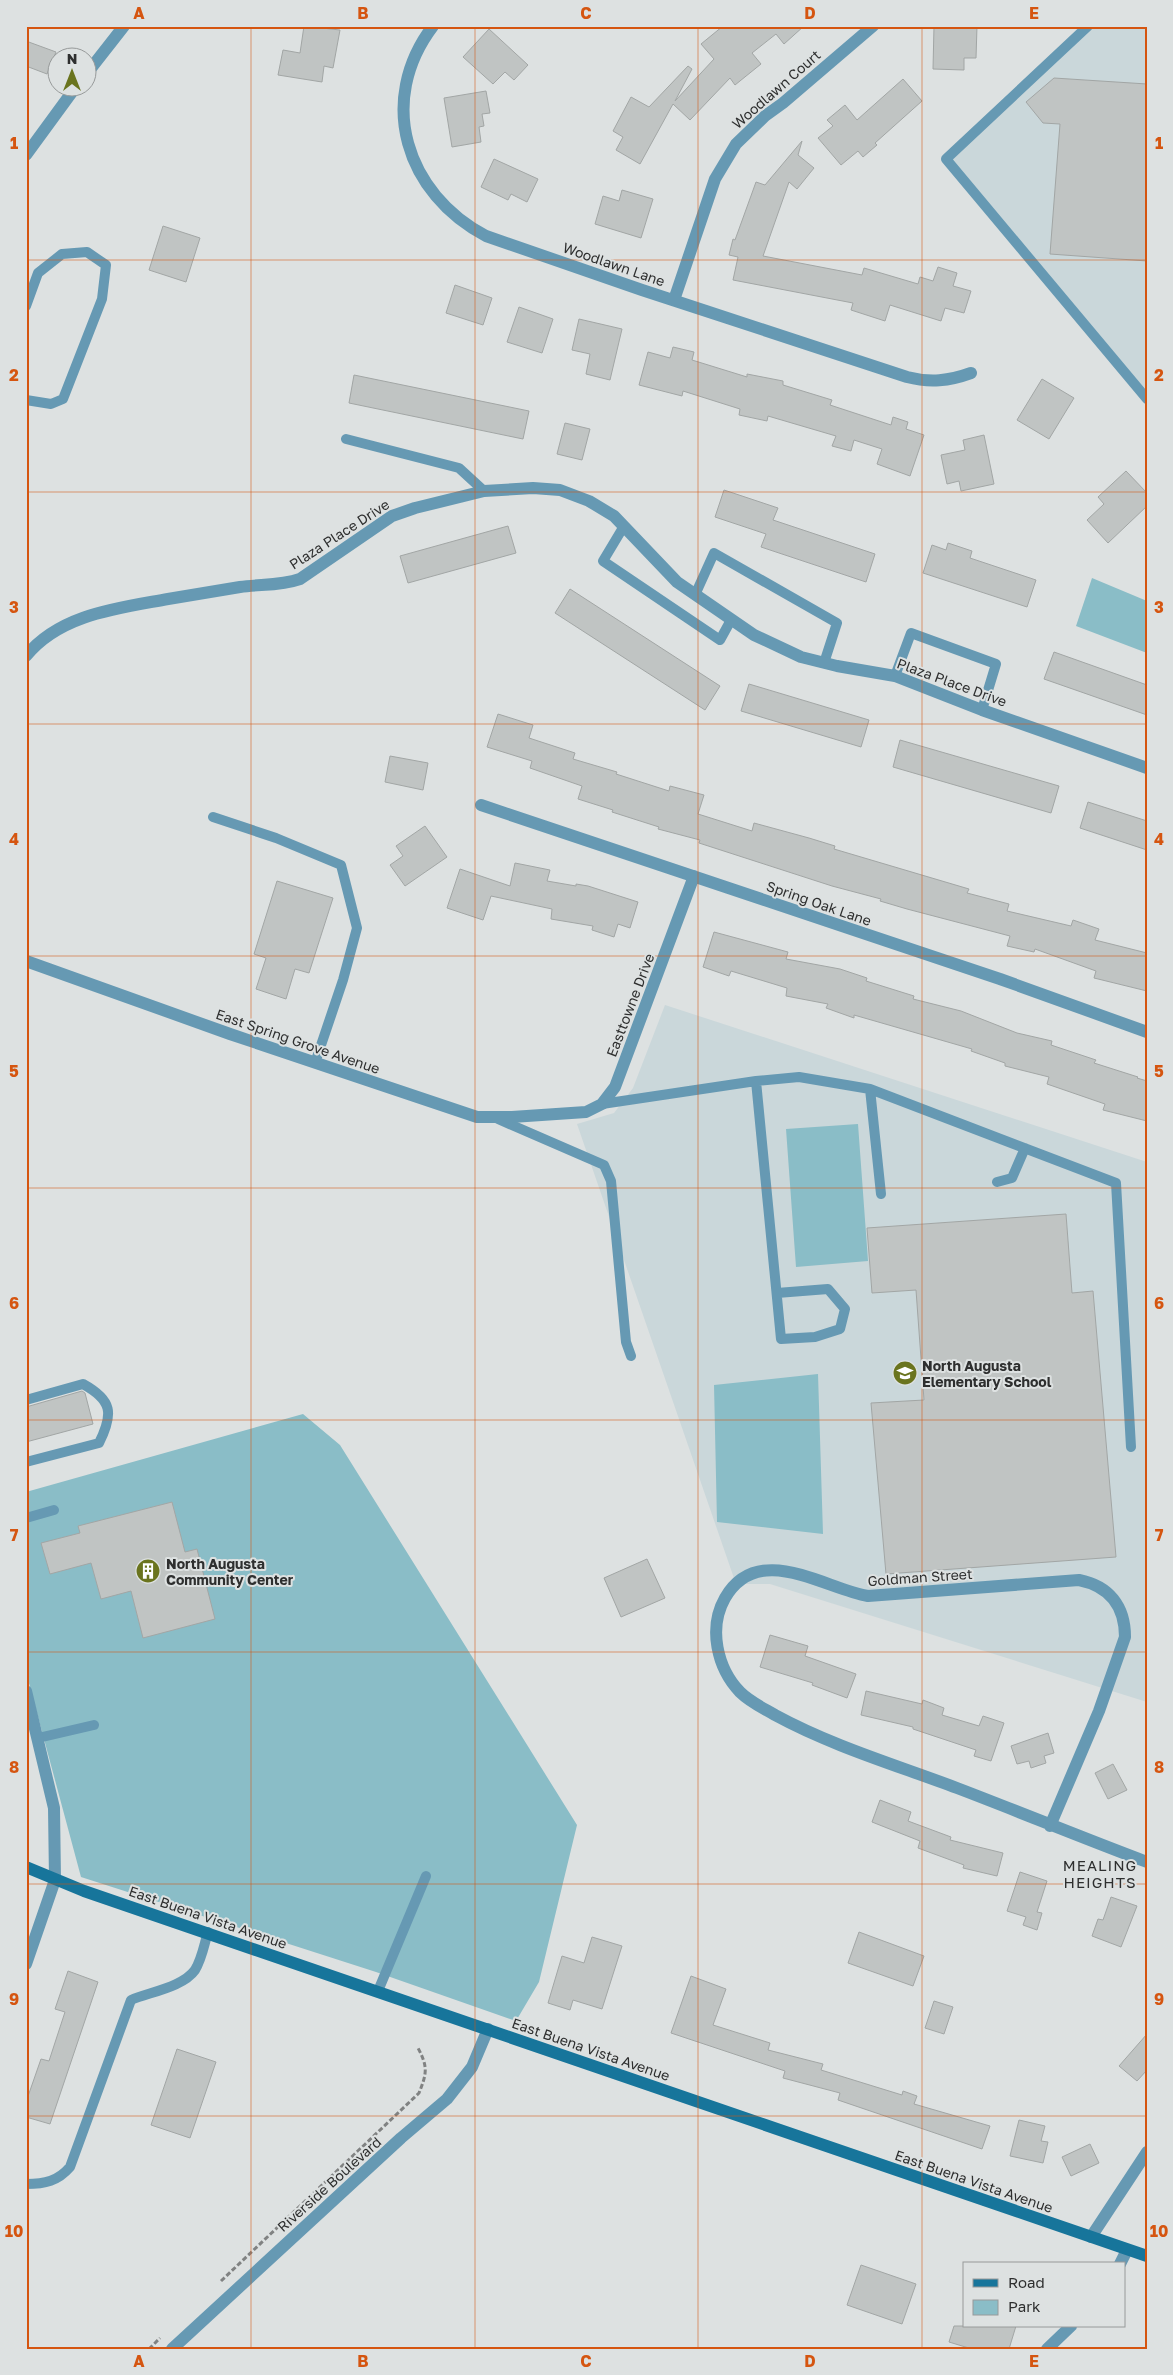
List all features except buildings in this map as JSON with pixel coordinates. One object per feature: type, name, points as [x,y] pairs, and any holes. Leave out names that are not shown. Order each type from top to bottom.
[{"type":"main road","name":"East Buena Vista Avenue","points":[[26,1867],[55,1880],[1147,2256]]},
{"type":"street","points":[[98,59],[124,26]]},
{"type":"street","name":"Woodlawn Lane","points":[[433,26],[418,50],[408,75],[404,115],[409,147],[415,165],[437,199],[457,218],[486,236],[674,300],[922,380],[952,380],[971,374]]},
{"type":"street","name":"Woodlawn Court","points":[[674,300],[715,179],[736,144],[765,116],[783,103],[873,26]]},
{"type":"street","points":[[26,155],[68,98]]},
{"type":"street","name":"Plaza Place Drive","points":[[26,656],[34,647],[58,630],[84,617],[175,598],[241,587],[287,583],[300,579],[392,516],[415,508],[484,491],[533,488],[560,490],[589,501],[614,516],[677,582],[754,635],[801,657],[895,676],[982,710],[1147,768]]},
{"type":"street","name":"Spring Oak Lane","points":[[481,805],[1000,979],[1147,1032]]},
{"type":"street","name":"Easttowne Drive","points":[[602,1104],[615,1087],[694,876]]},
{"type":"street","name":"East Spring Grove Avenue","points":[[26,962],[476,1117],[586,1112],[602,1104]]},
{"type":"street","name":"Goldman Street","points":[[1050,1826],[1099,1710],[1125,1637],[1125,1626],[1117,1603],[1101,1587],[1079,1580],[868,1596],[850,1593],[798,1572],[769,1571],[744,1576],[728,1593],[717,1616],[716,1641],[728,1677],[750,1701],[802,1729],[1050,1826],[1147,1862]]},
{"type":"street","points":[[26,1691],[54,1808],[55,1880],[26,1964]]},
{"type":"street","name":"Riverside Boulevard","points":[[172,2349],[401,2138],[447,2100],[472,2066],[488,2029]]},
{"type":"street","points":[[1091,2237],[1147,2152]]},
{"type":"street","points":[[1121,2262],[1127,2250]]},
{"type":"street","points":[[1047,2349],[1069,2328]]},
{"type":"lane","points":[[1088,26],[946,159],[1147,399]]},
{"type":"lane","points":[[26,306],[38,273],[62,254],[87,252],[106,265],[102,299],[63,399],[51,404],[26,400]]},
{"type":"lane","points":[[346,439],[459,468],[484,491]]},
{"type":"lane","points":[[624,526],[604,561],[720,640],[731,620]]},
{"type":"lane","points":[[695,595],[714,553],[837,623],[824,663]]},
{"type":"lane","points":[[895,676],[911,632],[996,664],[982,710]]},
{"type":"lane","points":[[213,817],[276,838],[341,865],[357,928],[315,1063]]},
{"type":"lane","points":[[602,1104],[756,1081],[799,1077],[870,1089],[1116,1183],[1131,1447]]},
{"type":"lane","points":[[756,1081],[781,1339],[815,1337],[840,1329],[845,1309],[828,1290],[777,1294]]},
{"type":"lane","points":[[870,1089],[881,1194]]},
{"type":"lane","points":[[495,1117],[604,1165],[611,1181],[626,1342],[631,1356]]},
{"type":"lane","points":[[997,1182],[1012,1178],[1025,1148]]},
{"type":"lane","points":[[26,1400],[83,1384],[100,1393],[109,1407],[107,1428],[99,1443],[26,1462]]},
{"type":"lane","points":[[26,1518],[54,1510]]},
{"type":"lane","points":[[38,1738],[94,1725]]},
{"type":"lane","points":[[378,1991],[426,1876]]},
{"type":"lane","points":[[26,2184],[43,2184],[61,2178],[70,2167],[131,2000],[172,1987],[194,1972],[208,1932]]},
{"type":"path","points":[[220,2282],[419,2093],[426,2076],[426,2062],[418,2048]]},
{"type":"path","points":[[149,2349],[163,2335]]},
{"type":"shaded area","points":[[1082,26],[1147,26],[1147,399],[946,159]]},
{"type":"shaded area","name":"North Augusta Elementary School","points":[[665,1005],[1147,1162],[1147,1702],[770,1584],[736,1584],[577,1124],[614,1113],[633,1088]]},
{"type":"green space","points":[[1092,578],[1147,601],[1147,653],[1076,626]]},
{"type":"green space","points":[[858,1124],[868,1261],[796,1267],[786,1129]]},
{"type":"green space","points":[[818,1374],[823,1534],[717,1522],[714,1385]]},
{"type":"green space","points":[[303,1414],[340,1445],[577,1825],[539,1982],[516,2021],[376,1972],[81,1877],[26,1672],[26,1492]]},
{"type":"place","name":"North Augusta Elementary School","points":[[905,1373]]},
{"type":"place","name":"North Augusta Community Center","points":[[148,1571]]},
{"type":"district","name":"MEALING HEIGHTS","points":[[1100,1874]]}]
